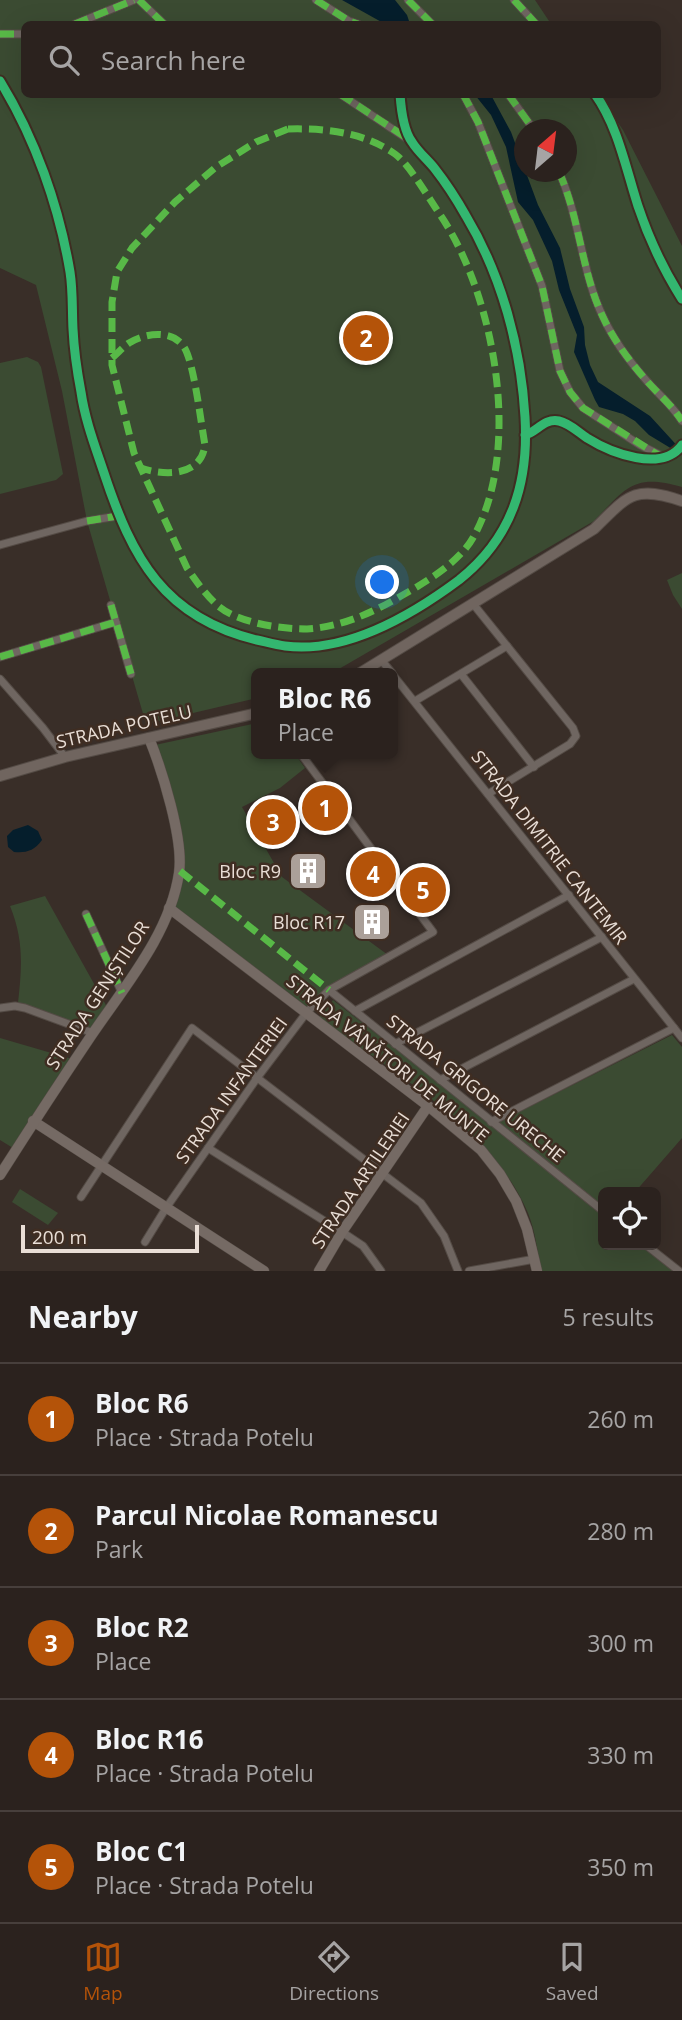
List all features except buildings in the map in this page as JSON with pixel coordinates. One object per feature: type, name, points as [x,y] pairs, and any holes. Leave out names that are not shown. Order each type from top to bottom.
[{"type":"main road","points":[[369,668],[594,529],[626,498],[648,494],[682,501]]},
{"type":"main road","name":"STRADA POTELU","points":[[0,776],[65,757],[251,714]]},
{"type":"street","points":[[82,21],[134,0]]},
{"type":"street","points":[[139,0],[161,21]]},
{"type":"street","points":[[316,0],[353,21]]},
{"type":"street","points":[[408,0],[429,21]]},
{"type":"street","points":[[514,0],[533,21]]},
{"type":"street","points":[[0,34],[21,34]]},
{"type":"street","points":[[0,81],[17,108],[47,183],[70,274],[73,334],[81,393],[89,430],[118,516],[145,568],[172,598],[203,620],[234,634],[285,646],[317,647],[376,631],[432,600],[467,573],[502,533],[517,502],[524,474],[525,418],[516,349],[505,302],[490,264],[447,186],[410,140],[346,98]]},
{"type":"street","points":[[401,98],[410,140]]},
{"type":"street","points":[[465,98],[478,122],[542,286],[560,370],[570,391],[583,408],[640,445],[664,457]]},
{"type":"street","points":[[511,98],[526,119]]},
{"type":"street","points":[[597,98],[622,150],[660,264],[682,299]]},
{"type":"street","points":[[564,182],[603,317],[645,379],[673,407],[682,421]]},
{"type":"street","points":[[525,435],[533,433],[540,425],[557,420],[611,450],[650,459],[675,454],[682,445]]},
{"type":"street","points":[[0,545],[87,521],[118,516]]},
{"type":"street","points":[[111,605],[131,674]]},
{"type":"street","points":[[474,605],[576,736],[570,744],[488,794]]},
{"type":"street","points":[[0,657],[116,622]]},
{"type":"street","points":[[415,702],[507,646]]},
{"type":"street","name":"STRADA DIMITRIE CANTEMIR","points":[[382,661],[388,668]]},
{"type":"street","points":[[461,674],[534,766]]},
{"type":"street","points":[[0,679],[65,757]]},
{"type":"street","name":"STRADA DIMITRIE CANTEMIR","points":[[398,680],[682,1038]]},
{"type":"street","name":"STRADA GENIȘTILOR","points":[[0,1175],[33,1121],[122,993],[150,947],[169,908],[180,871],[178,847],[169,805],[149,738]]},
{"type":"street","name":"STRADA INFANTERIEI","points":[[145,1242],[257,1078],[307,1012],[329,989],[433,932],[305,759]]},
{"type":"street","points":[[355,1011],[569,895]]},
{"type":"street","name":"STRADA VÂNĂTORI DE MUNTE","points":[[169,908],[307,1012],[481,1150],[500,1174],[520,1210],[537,1271]]},
{"type":"street","points":[[86,914],[122,993]]},
{"type":"street","points":[[395,1044],[602,937]]},
{"type":"street","points":[[440,1080],[634,979]]},
{"type":"street","name":"STRADA GRIGORE URECHE","points":[[329,989],[598,1207]]},
{"type":"street","points":[[0,1008],[25,1008],[93,1033]]},
{"type":"street","points":[[81,1197],[192,1028],[421,1203],[444,1236],[458,1271]]},
{"type":"street","points":[[491,1122],[674,1028]]},
{"type":"street","name":"STRADA ARTILERIEI","points":[[318,1271],[428,1106]]},
{"type":"street","points":[[33,1121],[264,1271]]},
{"type":"street","points":[[208,1148],[363,1246],[381,1271]]},
{"type":"street","points":[[652,1250],[679,1271]]},
{"type":"street","points":[[469,1271],[535,1259]]},
{"type":"green space","points":[[0,0],[535,0],[549,21],[21,21],[21,98],[601,98],[623,130],[682,246],[682,487],[652,482],[632,486],[594,521],[341,668],[251,668],[251,699],[146,724],[87,521],[62,391],[36,285],[0,268]]},
{"type":"green space","points":[[27,357],[38,362],[41,367],[63,474],[56,480],[0,494],[0,363]]},
{"type":"green space","points":[[682,573],[682,609],[667,580]]},
{"type":"green space","points":[[251,724],[251,759],[299,759],[305,768],[280,788],[242,807],[282,877],[388,955],[325,989],[305,1010],[174,908],[183,878],[155,745]]},
{"type":"green space","points":[[45,896],[107,1007],[92,1029],[18,1003],[21,954],[18,930],[10,906]]},
{"type":"green space","points":[[333,1000],[493,1125],[672,1035],[682,1047],[682,1138],[639,1187],[598,1187],[598,1250],[651,1250],[679,1271],[541,1271],[528,1213],[512,1183],[491,1155],[437,1103],[317,1019]]},
{"type":"green space","points":[[0,1038],[72,1059],[13,1148],[0,1140]]},
{"type":"green space","points":[[20,1189],[58,1213],[48,1225],[12,1202]]},
{"type":"water","points":[[342,0],[395,0],[409,21],[380,21]]},
{"type":"water","points":[[477,98],[493,98],[511,132],[514,140],[514,182],[529,182],[560,248],[570,289],[584,327],[590,365],[598,382],[650,416],[682,451],[682,455],[649,435],[623,414],[599,407],[595,400],[574,352],[577,335],[559,290],[552,261],[533,220],[518,202],[506,147],[491,115]]},
{"type":"water","points":[[28,825],[38,831],[42,840],[29,850],[14,852],[8,847],[7,836],[13,830]]},
{"type":"marked path","points":[[82,21],[134,0]]},
{"type":"marked path","points":[[139,0],[161,21]]},
{"type":"marked path","points":[[316,0],[349,21]]},
{"type":"marked path","points":[[408,0],[429,21]]},
{"type":"marked path","points":[[514,0],[533,21]]},
{"type":"marked path","points":[[0,34],[21,34]]},
{"type":"marked path","points":[[346,98],[407,138]]},
{"type":"marked path","points":[[465,98],[478,122],[542,286],[560,371],[570,392],[583,408],[658,455]]},
{"type":"marked path","points":[[511,98],[526,119]]},
{"type":"marked path","points":[[288,129],[316,129],[357,136],[395,154],[412,173],[458,246],[475,285],[487,327],[499,416],[497,459],[489,500],[474,536],[460,554],[431,578],[379,608],[344,622],[307,629],[247,621],[217,605],[197,583],[187,568],[134,453],[112,365],[112,302],[117,272],[132,248],[175,202],[216,167],[256,142],[288,129]]},
{"type":"marked path","points":[[563,182],[590,281],[607,325],[634,366],[682,421]]},
{"type":"marked path","points":[[112,358],[135,340],[158,334],[179,341],[191,366],[205,445],[202,456],[197,463],[180,472],[141,468]]},
{"type":"marked path","points":[[87,521],[118,516]]},
{"type":"marked path","points":[[111,605],[131,674]]},
{"type":"marked path","points":[[0,657],[116,622]]},
{"type":"marked path","points":[[180,871],[329,990]]},
{"type":"marked path","points":[[86,914],[122,993]]},
{"type":"cycle path","points":[[0,81],[35,149],[52,198],[70,272],[75,353],[85,413],[115,504],[140,557],[156,580],[175,600],[198,617],[225,630],[257,640],[285,646],[308,647],[331,644],[377,629],[421,606],[459,580],[477,564],[504,527],[520,487],[524,464],[523,391],[514,339],[499,288],[479,239],[459,204],[406,132],[400,98]]},
{"type":"cycle path","points":[[598,98],[616,134],[652,242],[682,299]]},
{"type":"cycle path","points":[[525,435],[545,423],[559,421],[609,449],[636,458],[662,458],[682,445]]},
{"type":"place","name":"Parcul Nicolae Romanescu","points":[[366,338]]},
{"type":"place","name":"Bloc R6","points":[[325,808]]},
{"type":"place","name":"Bloc R2","points":[[273,822]]},
{"type":"place","name":"Bloc R9","points":[[308,871]]},
{"type":"place","name":"Bloc R16","points":[[373,874]]},
{"type":"place","name":"Bloc C1","points":[[423,890]]},
{"type":"place","name":"Bloc R17","points":[[372,922]]}]
